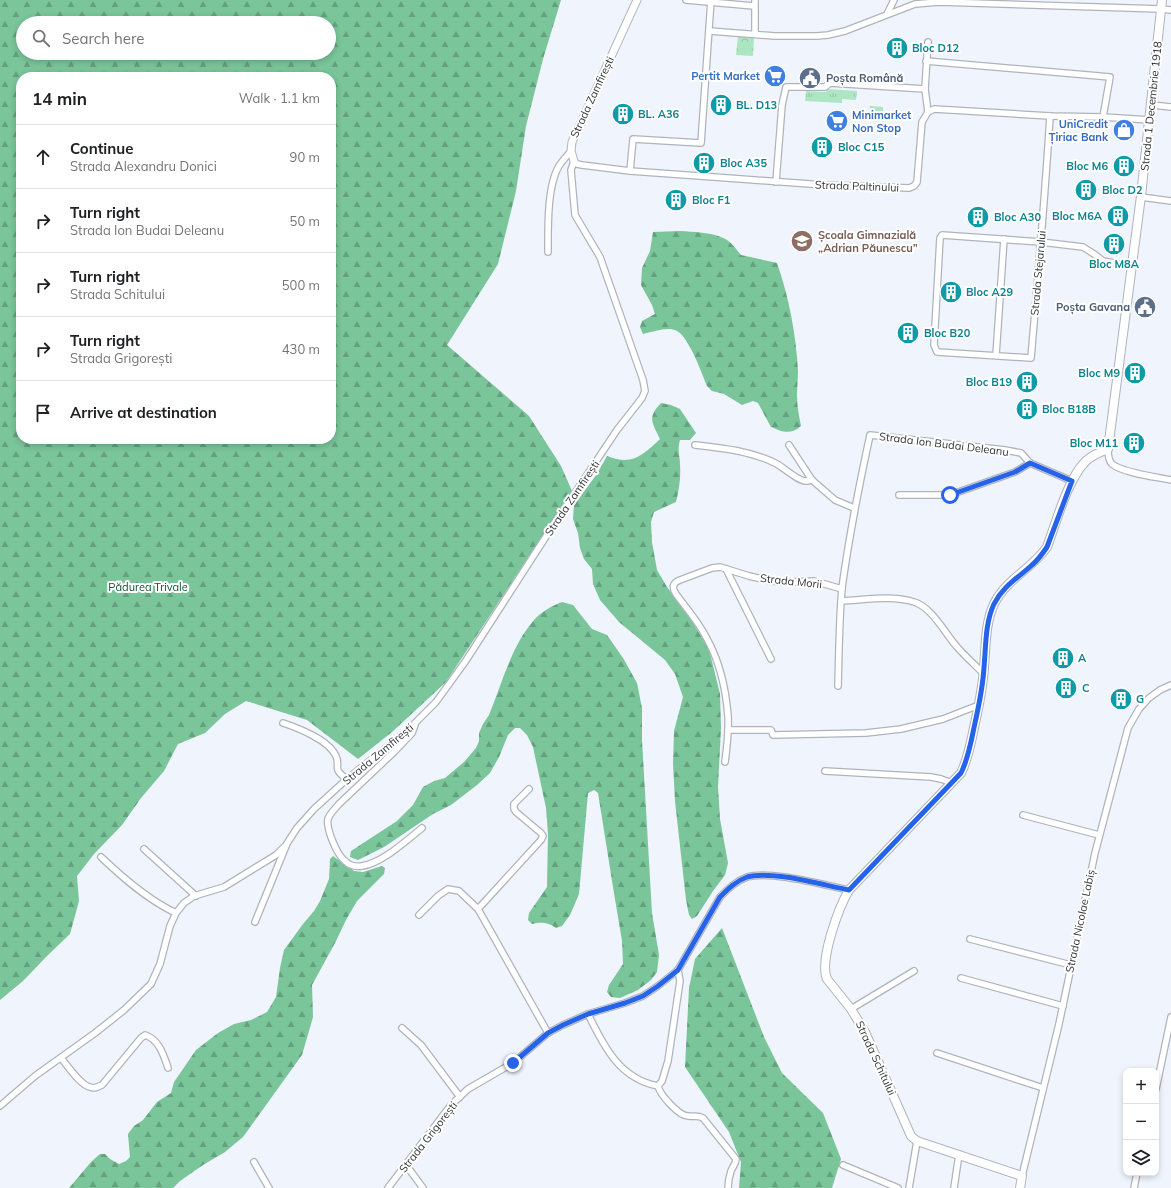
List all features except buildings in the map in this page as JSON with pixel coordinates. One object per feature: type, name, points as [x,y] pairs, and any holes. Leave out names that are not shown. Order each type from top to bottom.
[{"type":"main road","name":"Strada 1 Decembrie 1918","points":[[1108,449],[1141,197],[1162,0]]},
{"type":"main road","name":"Strada Schitului","points":[[917,1141],[911,1136],[872,1046],[851,1009],[830,983],[825,973],[824,969],[827,953],[837,917],[849,890],[961,773],[967,760],[978,706],[984,674],[989,620],[994,604],[1001,592],[1013,579],[1032,565],[1047,547],[1072,481],[1086,461],[1096,454],[1108,449]]},
{"type":"main road","points":[[917,1141],[1022,1176],[1020,1188]]},
{"type":"street","name":"Strada Zamfirești","points":[[196,896],[224,887],[276,855],[286,845],[297,828],[314,809],[417,721],[436,702],[465,662],[548,533],[618,430],[642,398],[645,391],[640,372],[600,257],[575,215],[571,170],[574,161],[571,151],[572,142],[637,0]]},
{"type":"street","points":[[686,0],[755,3],[755,34]]},
{"type":"street","points":[[887,14],[894,0]]},
{"type":"street","points":[[630,171],[633,139],[701,143],[711,1]]},
{"type":"street","points":[[710,31],[804,36],[828,35],[845,31],[915,4],[939,2],[966,1],[1171,10]]},
{"type":"street","points":[[928,42],[925,89],[928,112],[934,109],[942,109],[1050,116],[1150,120]]},
{"type":"street","points":[[926,61],[1110,77],[1103,118]]},
{"type":"street","points":[[776,182],[782,105],[786,87],[825,87],[830,83],[925,89]]},
{"type":"street","points":[[1152,105],[1171,107]]},
{"type":"street","name":"Strada Paltinului","points":[[574,161],[577,164],[582,165],[630,171],[824,185],[909,188],[914,186],[917,182],[922,122],[928,112]]},
{"type":"street","name":"Strada Stejarului","points":[[996,355],[1030,358],[1042,242],[1050,116]]},
{"type":"street","points":[[548,252],[548,220],[552,186],[559,165],[571,151]]},
{"type":"street","points":[[1141,197],[1171,201]]},
{"type":"street","points":[[1004,239],[996,355],[937,352],[934,345],[940,238],[942,235],[1004,239],[1042,242],[1083,247],[1102,261],[1131,266]]},
{"type":"street","name":"Strada Ion Budai Deleanu","points":[[838,686],[842,589],[854,508],[870,435],[1021,453],[1030,463],[1072,481]]},
{"type":"street","points":[[695,445],[722,448],[763,458],[782,467],[800,479],[806,481],[812,480]]},
{"type":"street","points":[[789,445],[812,480],[835,500],[854,508]]},
{"type":"street","points":[[1108,449],[1108,456],[1112,463],[1120,468],[1171,480]]},
{"type":"street","points":[[899,495],[950,495],[1015,472],[1030,463]]},
{"type":"street","name":"Strada Morii","points":[[728,730],[725,694],[713,650],[696,620],[673,590],[673,584],[712,568],[720,567],[771,581],[814,582],[842,589]]},
{"type":"street","points":[[726,569],[771,659]]},
{"type":"street","points":[[841,601],[884,599],[915,602],[926,608],[958,647],[984,674]]},
{"type":"street","name":"Strada Nicolae Labiș","points":[[1022,1176],[1062,1006],[1099,835],[1128,728],[1133,718],[1150,698],[1160,690],[1171,685]]},
{"type":"street","points":[[725,762],[728,730],[770,730],[773,735],[866,733],[901,729],[943,719],[978,706]]},
{"type":"street","points":[[417,721],[412,733],[339,804],[330,814],[328,821],[330,833],[337,851],[345,861],[353,866],[363,866],[388,854],[422,828]]},
{"type":"street","points":[[283,723],[301,729],[329,748],[337,757],[337,769],[340,775],[347,780]]},
{"type":"street","points":[[825,771],[931,777],[952,783]]},
{"type":"street","points":[[478,910],[542,840],[541,833],[514,809],[514,804],[529,789]]},
{"type":"street","points":[[1023,815],[1099,835]]},
{"type":"street","points":[[255,922],[286,845]]},
{"type":"street","points":[[0,1106],[35,1076],[95,1034],[124,1010],[151,984],[160,964],[170,926],[176,913],[184,903],[196,896],[144,849]]},
{"type":"street","points":[[101,857],[139,889],[176,913]]},
{"type":"street","name":"Strada Grigorești","points":[[388,1188],[451,1105],[468,1089],[513,1063],[548,1033],[588,1014],[643,996],[678,970],[720,897],[738,881],[748,877],[762,875],[778,876],[849,890]]},
{"type":"street","points":[[419,915],[438,896],[448,889],[459,891],[478,910],[548,1033]]},
{"type":"street","points":[[970,939],[1071,965]]},
{"type":"street","points":[[678,970],[680,981],[668,1061],[662,1081],[658,1086],[659,1092],[682,1114],[688,1117],[699,1116],[703,1118],[736,1159],[736,1164],[732,1169],[728,1180],[728,1188]]},
{"type":"street","points":[[851,1009],[914,971]]},
{"type":"street","points":[[961,978],[1062,1006]]},
{"type":"street","points":[[588,1014],[598,1035],[624,1071],[638,1080],[658,1086]]},
{"type":"street","points":[[1159,1075],[1171,1017]]},
{"type":"street","points":[[402,1028],[421,1045],[460,1096]]},
{"type":"street","points":[[61,1058],[85,1086],[96,1088],[102,1085],[140,1038],[145,1035],[155,1040],[162,1051],[168,1068]]},
{"type":"street","points":[[937,1053],[1043,1088]]},
{"type":"street","points":[[909,1188],[917,1141]]},
{"type":"street","points":[[954,1188],[959,1154]]},
{"type":"street","points":[[254,1162],[269,1188]]},
{"type":"street","points":[[406,1165],[422,1188]]},
{"type":"street","points":[[843,1165],[898,1188]]},
{"type":"street","points":[[1134,1188],[1136,1176]]},
{"type":"green space","name":"Pădurea Trivale","points":[[0,0],[561,0],[543,59],[526,126],[516,191],[498,264],[447,345],[529,416],[561,466],[572,491],[446,682],[392,732],[358,759],[307,720],[246,701],[225,714],[205,733],[178,744],[164,771],[141,798],[122,825],[94,854],[77,876],[79,901],[70,934],[23,981],[0,1000]]},
{"type":"green space","points":[[738,36],[754,37],[753,56],[736,55]]},
{"type":"green space","points":[[827,89],[857,91],[856,100],[842,99],[842,103],[805,101],[806,91],[826,92]]},
{"type":"green space","points":[[870,106],[883,107],[883,120],[869,119]]},
{"type":"green space","points":[[680,231],[718,236],[726,239],[741,255],[777,263],[788,303],[796,344],[798,371],[797,400],[801,426],[794,431],[786,432],[771,427],[758,403],[753,401],[742,405],[724,394],[712,391],[707,386],[686,340],[677,331],[665,329],[643,334],[640,327],[642,321],[655,314],[652,305],[641,285],[642,268],[650,251],[653,232]]},
{"type":"green space","points":[[661,403],[680,409],[696,433],[690,440],[680,440],[680,479],[676,502],[654,512],[651,522],[652,542],[657,570],[667,587],[687,613],[709,649],[720,694],[721,728],[718,787],[720,819],[728,863],[725,875],[697,916],[692,919],[689,915],[686,900],[675,801],[673,764],[674,731],[683,697],[675,674],[665,660],[619,622],[600,600],[593,584],[592,569],[584,559],[580,548],[578,533],[573,519],[574,505],[597,474],[607,456],[623,460],[636,458],[660,439],[653,424],[652,416]]},
{"type":"green space","points":[[562,602],[573,605],[592,629],[607,635],[623,658],[637,683],[642,708],[642,740],[652,913],[659,955],[657,972],[651,980],[638,990],[620,998],[611,997],[607,992],[609,985],[623,964],[622,941],[598,793],[594,790],[588,793],[579,894],[570,915],[562,926],[556,928],[544,923],[532,924],[528,920],[529,913],[547,887],[548,834],[546,808],[533,747],[527,735],[520,728],[515,728],[508,735],[499,757],[490,773],[451,805],[433,814],[384,847],[358,860],[350,857],[351,851],[397,821],[413,805],[423,787],[434,781],[445,778],[464,762],[476,748],[479,741],[479,733],[489,715],[519,641],[526,630],[540,614]]},
{"type":"green space","points":[[333,856],[354,871],[363,872],[382,866],[385,868],[384,874],[357,901],[312,985],[313,1017],[302,1055],[243,1137],[225,1152],[180,1181],[173,1188],[69,1188],[91,1162],[100,1154],[105,1154],[119,1164],[126,1161],[130,1157],[128,1134],[134,1126],[143,1120],[157,1102],[171,1093],[174,1082],[196,1050],[218,1033],[234,1024],[251,1020],[267,1012],[276,997],[284,950],[320,901],[329,879],[330,859]]},
{"type":"green space","points":[[722,928],[764,1037],[782,1073],[823,1113],[841,1159],[832,1188],[739,1188],[741,1162],[729,1132],[685,1067],[689,988],[695,959]]},
{"type":"place","name":"Bloc D12","points":[[897,48]]},
{"type":"place","name":"Pertit Market","points":[[775,76]]},
{"type":"place","name":"Poșta Română","points":[[810,78]]},
{"type":"place","name":"BL. D13","points":[[721,105]]},
{"type":"place","name":"BL. A36","points":[[623,114]]},
{"type":"place","name":"Minimarket Non Stop","points":[[837,121]]},
{"type":"place","name":"UniCredit Țiriac Bank","points":[[1124,130]]},
{"type":"place","name":"Bloc C15","points":[[822,147]]},
{"type":"place","name":"Bloc A35","points":[[704,163]]},
{"type":"place","name":"Bloc M6","points":[[1124,166]]},
{"type":"place","name":"Bloc D2","points":[[1086,190]]},
{"type":"place","name":"Bloc F1","points":[[676,200]]},
{"type":"place","name":"Bloc M6A","points":[[1118,216]]},
{"type":"place","name":"Bloc A30","points":[[978,217]]},
{"type":"place","name":"Școala Gimnazială „Adrian Păunescu”","points":[[802,241]]},
{"type":"place","name":"Bloc M8A","points":[[1114,244]]},
{"type":"place","name":"Bloc A29","points":[[951,292]]},
{"type":"place","name":"Poșta Gavana","points":[[1145,307]]},
{"type":"place","name":"Bloc B20","points":[[908,333]]},
{"type":"place","name":"Bloc M9","points":[[1135,373]]},
{"type":"place","name":"Bloc B19","points":[[1027,382]]},
{"type":"place","name":"Bloc B18B","points":[[1027,409]]},
{"type":"place","name":"Bloc M11","points":[[1134,443]]},
{"type":"place","name":"A","points":[[1063,658]]},
{"type":"place","name":"C","points":[[1066,688]]},
{"type":"place","name":"G","points":[[1121,699]]},
{"type":"route","points":[[513,1063],[548,1033],[588,1014],[643,996],[678,970],[720,897],[738,881],[748,877],[762,875],[778,876],[849,890],[961,773],[967,760],[978,706],[984,674],[989,620],[994,604],[1001,592],[1013,579],[1032,565],[1047,547],[1072,481],[1030,463],[1015,472],[950,495]]}]
